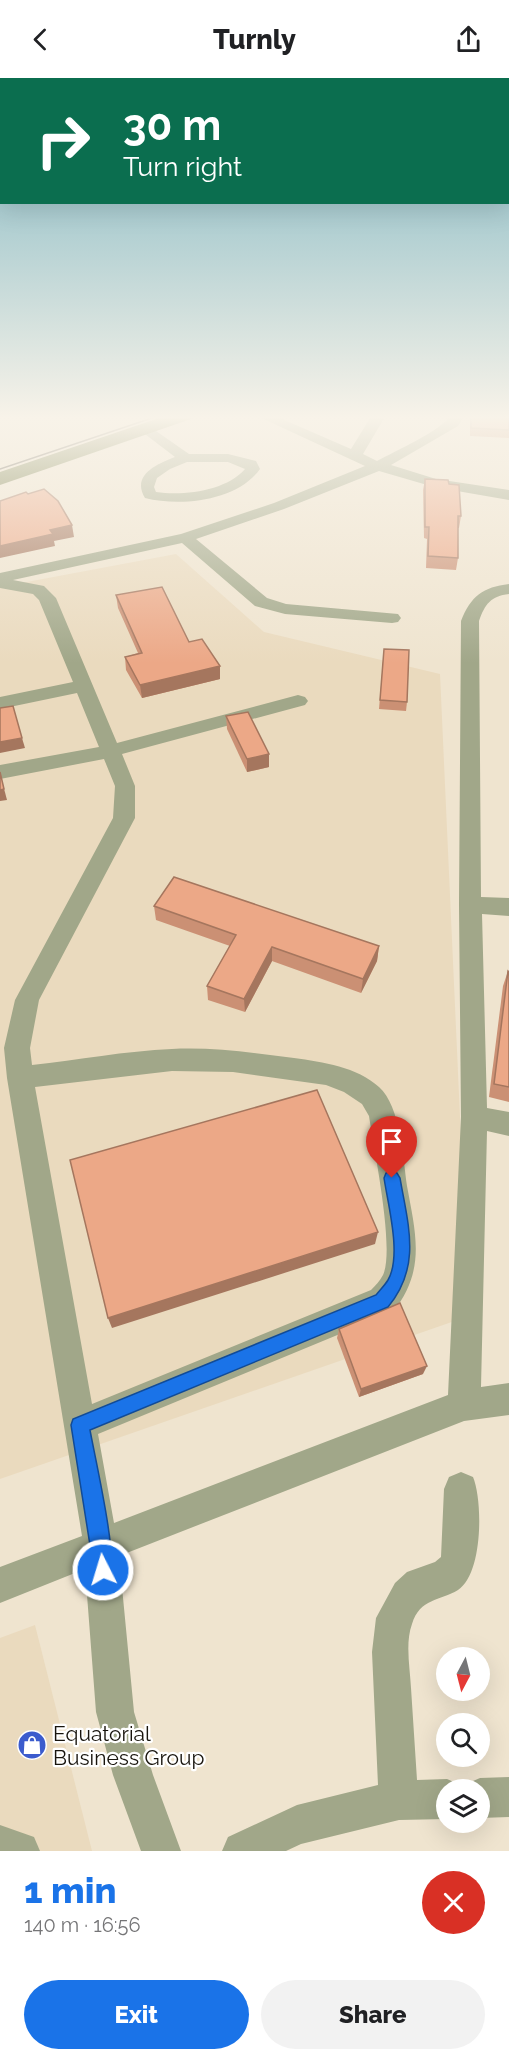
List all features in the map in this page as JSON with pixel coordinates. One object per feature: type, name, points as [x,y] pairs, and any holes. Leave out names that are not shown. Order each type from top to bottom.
[{"type":"street","points":[[1,582],[184,538],[299,498]]},
{"type":"street","points":[[184,538],[261,602],[285,609],[392,618]]},
{"type":"street","points":[[1,582],[38,590],[47,598],[125,786],[124,818],[27,1000],[16,1048],[101,1547],[115,1712],[133,1775],[161,1851]]},
{"type":"street","points":[[464,1405],[474,1117],[470,905],[470,621],[476,606],[484,595],[495,590],[509,589]]},
{"type":"street","points":[[0,703],[82,686]]},
{"type":"street","points":[[1,770],[110,751],[298,701]]},
{"type":"street","points":[[470,905],[509,907]]},
{"type":"street","points":[[20,1078],[172,1060],[233,1061],[327,1074],[353,1084],[371,1096],[382,1114],[402,1241],[400,1268],[395,1286],[382,1301],[80,1425]]},
{"type":"street","points":[[474,1117],[509,1124]]},
{"type":"street","points":[[0,1585],[464,1405],[509,1399]]},
{"type":"street","points":[[399,1800],[390,1652],[394,1618],[408,1596],[420,1585],[446,1577],[455,1568],[460,1552],[461,1489]]},
{"type":"street","points":[[490,1798],[509,1797]]},
{"type":"street","points":[[242,1851],[297,1825],[399,1800],[436,1799]]},
{"type":"street","points":[[0,1845],[20,1851]]},
{"type":"shaded area","points":[[176,554],[264,632],[440,674],[469,1316],[0,1479],[0,587]]},
{"type":"shaded area","name":"Equatorial Business Group","points":[[35,1625],[92,1851],[0,1851],[0,1638]]},
{"type":"building","points":[[9,498],[54,498],[72,525],[50,530],[53,534],[0,546],[0,501]]},
{"type":"building","points":[[425,498],[460,498],[458,558],[428,556],[429,527],[425,527]]},
{"type":"building","points":[[162,587],[189,642],[202,639],[220,666],[140,685],[125,657],[142,653],[116,595]]},
{"type":"building","points":[[384,649],[409,650],[407,702],[380,700]]},
{"type":"building","points":[[13,706],[22,738],[0,742],[0,708]]},
{"type":"building","points":[[248,712],[269,754],[247,759],[226,716]]},
{"type":"building","points":[[0,772],[4,789],[0,790]]},
{"type":"building","points":[[174,877],[379,946],[363,979],[272,947],[244,999],[207,986],[236,935],[154,906]]},
{"type":"building","points":[[509,972],[509,1087],[494,1084]]},
{"type":"building","points":[[317,1090],[378,1232],[108,1318],[70,1160]]},
{"type":"building","points":[[400,1303],[427,1366],[361,1389],[339,1329]]},
{"type":"place","name":"Equatorial Business Group","points":[[32,1745]]},
{"type":"route","points":[[103,1570],[80,1425],[382,1301],[395,1286],[400,1268],[402,1241],[392,1178]]}]
